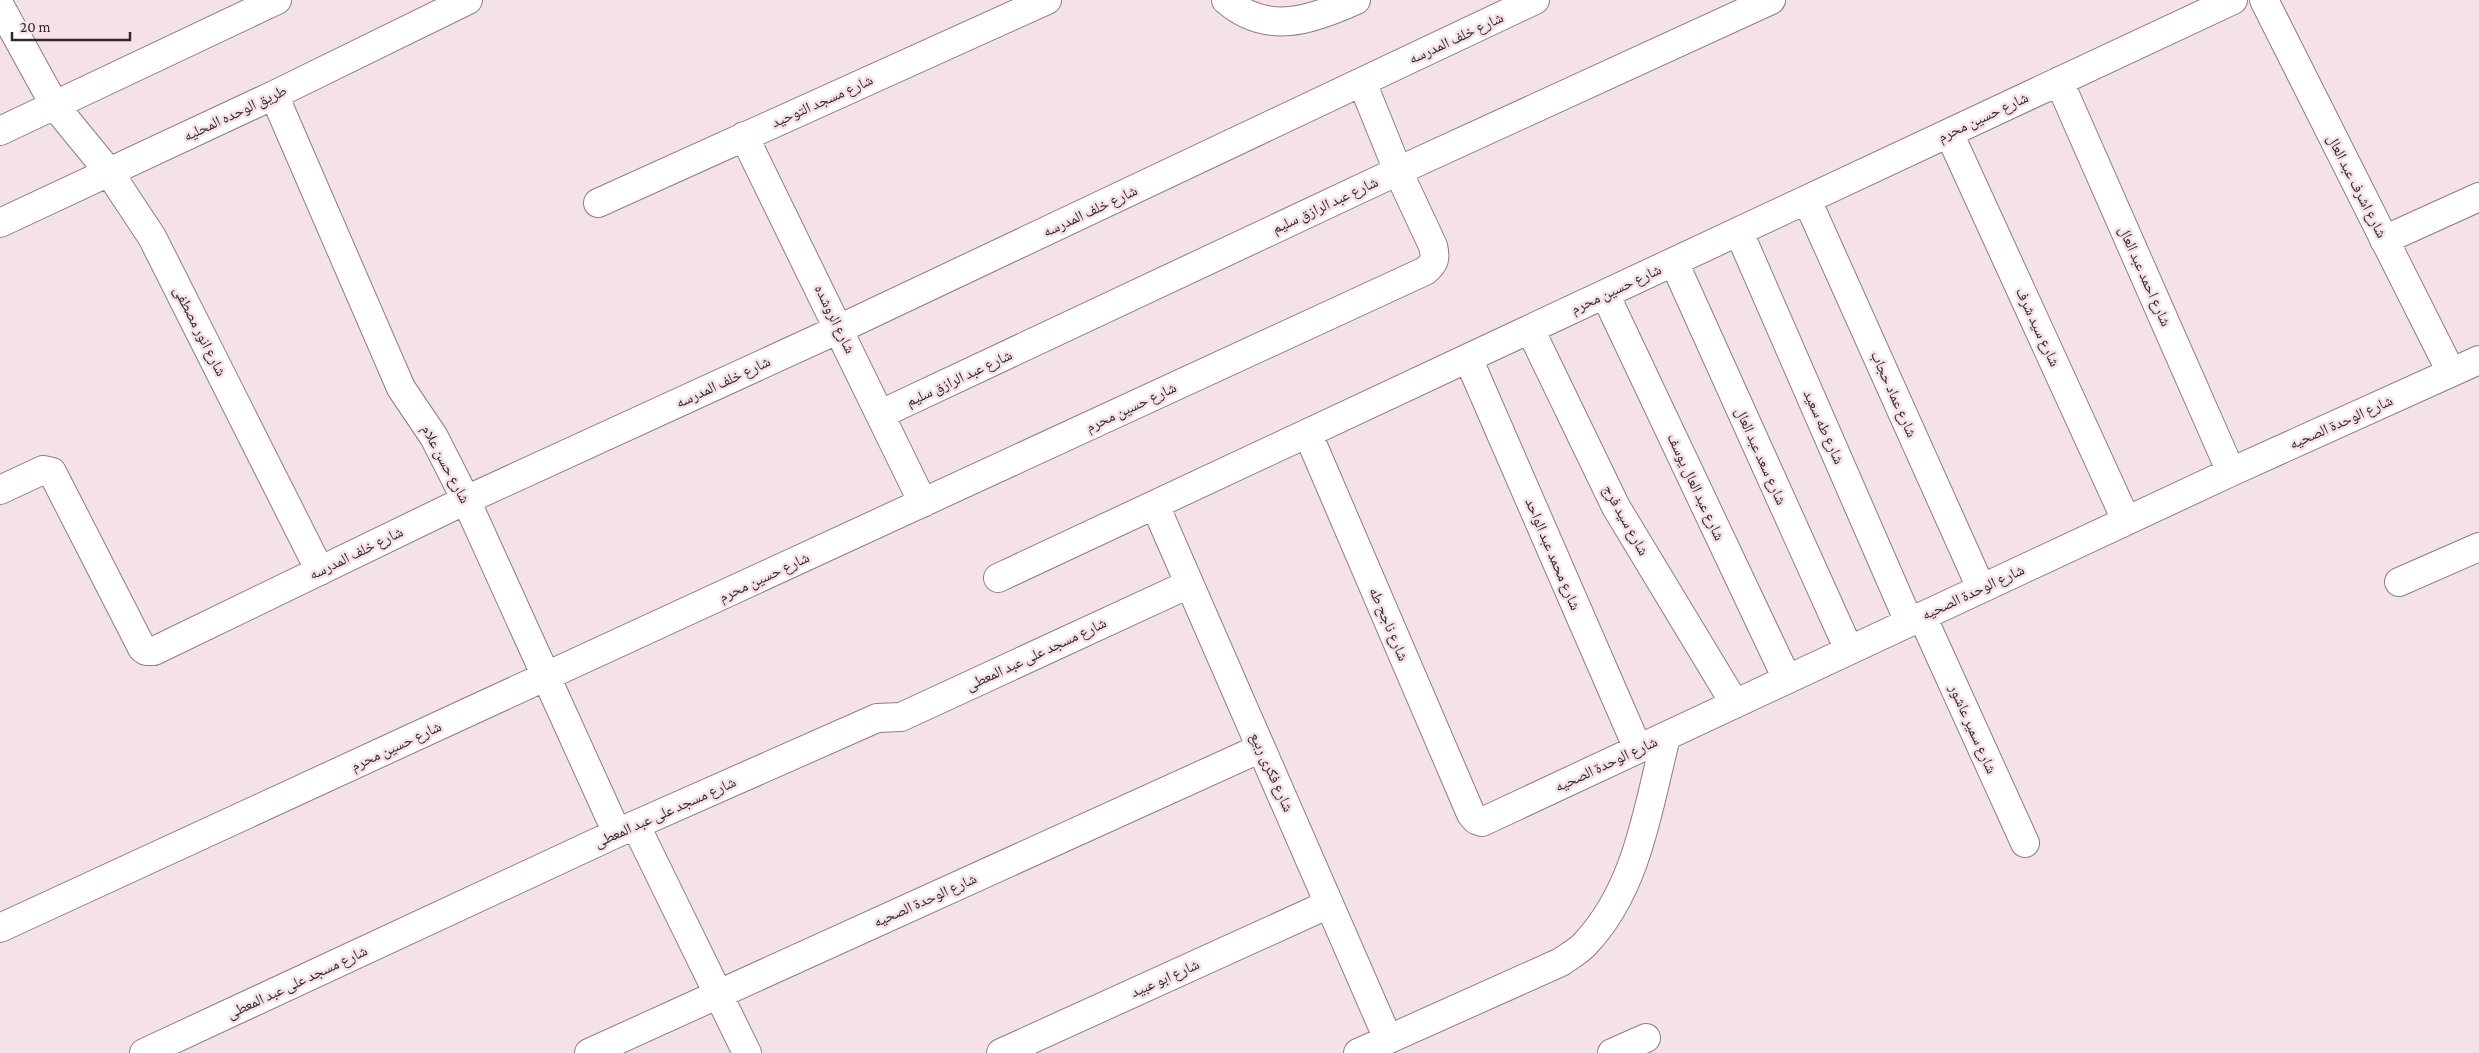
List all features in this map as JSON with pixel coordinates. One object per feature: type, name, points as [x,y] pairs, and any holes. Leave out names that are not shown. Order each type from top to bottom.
[{"type":"street","name":"طريق الوحده المحليه","points":[[0,223],[274,95],[468,0]]},
{"type":"street","name":"شارع مسجد التوحيد","points":[[598,203],[1047,0]]},
{"type":"street","points":[[1227,1],[1258,19],[1292,23],[1325,14],[1356,0]]},
{"type":"street","name":"شارع خلف المدرسه","points":[[0,490],[43,470],[52,472],[142,648],[146,651],[154,651],[466,500],[839,329],[1535,0]]},
{"type":"street","name":"شارع عبد الرازق سليم","points":[[881,414],[1398,171],[1771,0]]},
{"type":"street","name":"شارع حسين محرم","points":[[998,578],[2233,0]]},
{"type":"street","name":"شارع اشرف عبد العال","points":[[2264,0],[2451,372]]},
{"type":"street","points":[[0,131],[270,1]]},
{"type":"street","name":"شارع انور مصطفى","points":[[0,6],[55,106],[108,172],[152,237],[320,570]]},
{"type":"street","name":"شارع احمد عبد العال","points":[[2059,81],[2231,472]]},
{"type":"street","points":[[1362,82],[1398,171]]},
{"type":"street","name":"شارع حسن علام","points":[[274,95],[402,388],[434,437],[466,500],[545,678],[626,829],[719,994],[746,1053]]},
{"type":"street","name":"شارع سيد شرف","points":[[1949,133],[2126,520]]},
{"type":"street","name":"شارع الروشده","points":[[744,136],[881,414],[923,504]]},
{"type":"street","name":"شارع حسين محرم","points":[[0,928],[1425,271],[1433,264],[1436,256],[1398,171]]},
{"type":"street","points":[[2384,240],[2479,197]]},
{"type":"street","name":"شارع عماد حجاب","points":[[1807,200],[1981,588]]},
{"type":"street","name":"شارع طه سعيد","points":[[1739,232],[1916,619]]},
{"type":"street","name":"شارع سعد عبد العال","points":[[1674,262],[1849,650]]},
{"type":"street","name":"شارع عبد العال يوسف","points":[[1605,294],[1787,679]]},
{"type":"street","name":"شارع سيد فرج","points":[[1530,329],[1616,507],[1735,704]]},
{"type":"street","name":"شارع محمد عبد الواحد","points":[[1468,358],[1638,750]]},
{"type":"street","name":"شارع الوحدة الصحيه","points":[[1471,814],[1478,822],[1486,821],[2126,520],[2479,360]]},
{"type":"street","name":"شارع ناجح طه","points":[[1308,434],[1471,814]]},
{"type":"street","name":"شارع فكرى ربيع","points":[[1155,505],[1388,1039]]},
{"type":"street","points":[[2399,582],[2479,547]]},
{"type":"street","name":"شارع مسجد على عبد المعطى","points":[[144,1053],[626,829],[877,718],[900,717],[1190,584]]},
{"type":"street","name":"شارع سمير عاشور","points":[[1916,619],[2024,843]]},
{"type":"street","points":[[1358,1053],[1561,962],[1585,944],[1607,916],[1632,868],[1666,736]]},
{"type":"street","name":"شارع الوحدة الصحيه","points":[[590,1053],[1261,748]]},
{"type":"street","name":"شارع ابو عبيد","points":[[1001,1053],[1329,904]]},
{"type":"street","points":[[1612,1053],[1646,1038]]}]
